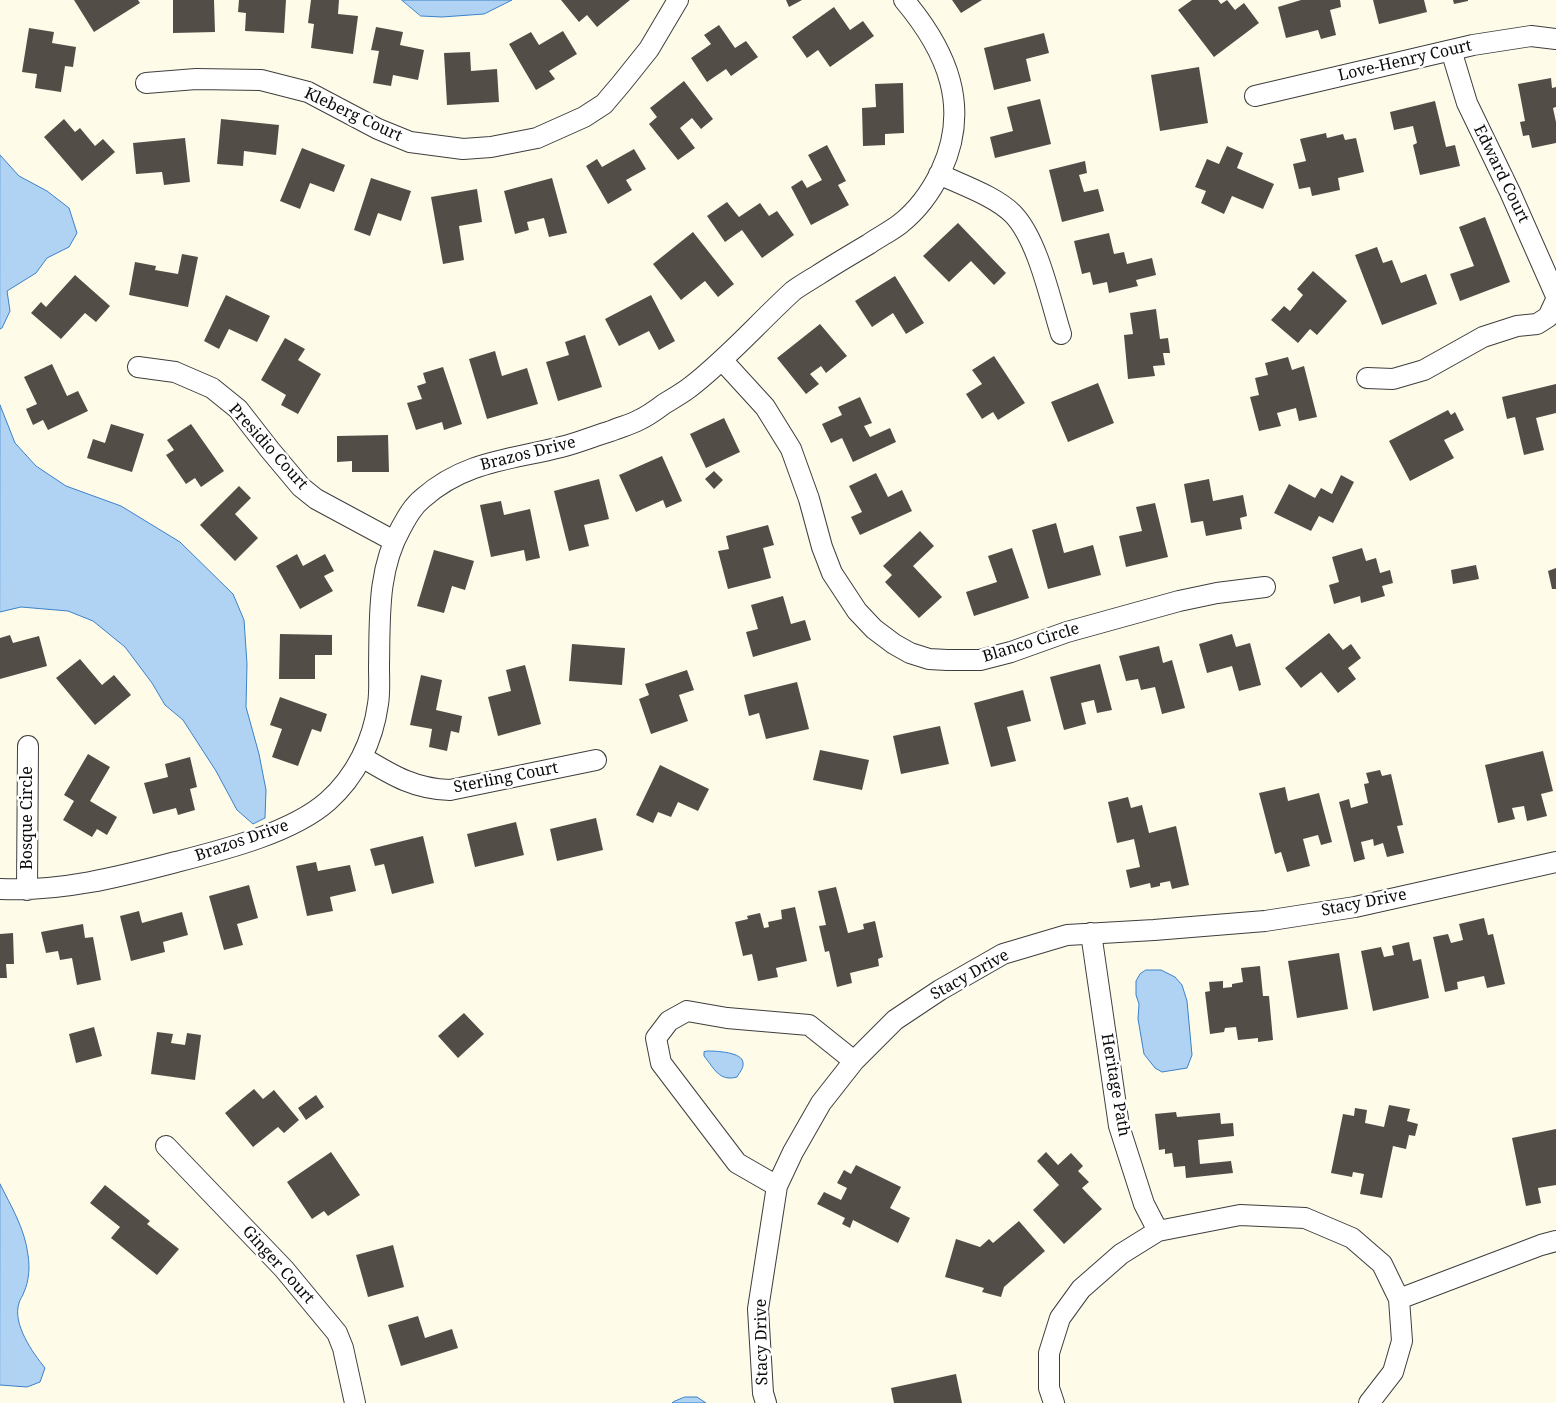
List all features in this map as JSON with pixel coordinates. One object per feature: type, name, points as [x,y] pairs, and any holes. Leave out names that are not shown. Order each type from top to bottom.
[{"type":"street","name":"Kleberg Court","points":[[146,83],[196,79],[261,80],[308,92],[378,128],[410,142],[463,149],[491,147],[536,138],[584,117],[604,104],[649,49],[678,0]]},
{"type":"street","name":"Brazos Drive","points":[[0,889],[27,890],[51,888],[115,878],[228,848],[293,824],[327,802],[347,780],[362,757],[370,740],[378,702],[381,587],[394,541],[409,513],[421,500],[442,484],[464,471],[485,463],[564,446],[638,420],[688,389],[722,360],[796,289],[898,226],[926,198],[949,153],[954,128],[954,94],[943,60],[933,40],[904,0]]},
{"type":"street","name":"Love-Henry Court","points":[[1255,96],[1473,45],[1530,36],[1556,39]]},
{"type":"street","name":"Edward Court","points":[[1451,50],[1467,103],[1510,192],[1556,296]]},
{"type":"street","points":[[939,174],[979,192],[1013,214],[1034,249],[1061,334]]},
{"type":"street","points":[[1367,378],[1393,379],[1424,370],[1483,337],[1517,326],[1537,324],[1548,317],[1556,300]]},
{"type":"street","name":"Blanco Circle","points":[[722,360],[765,407],[791,449],[832,573],[857,612],[874,629],[894,644],[910,652],[929,658],[980,660],[1011,652],[1067,632],[1179,601],[1265,586]]},
{"type":"street","name":"Presidio Court","points":[[138,367],[174,372],[212,388],[238,409],[301,487],[316,499],[394,541]]},
{"type":"street","name":"Bosque Circle","points":[[27,890],[28,746]]},
{"type":"street","name":"Sterling Court","points":[[362,757],[393,775],[418,786],[437,790],[450,790],[596,760]]},
{"type":"street","name":"Stacy Drive","points":[[766,1403],[763,1393],[758,1310],[777,1186],[822,1103],[854,1060],[895,1020],[940,990],[1003,954],[1067,935],[1266,921],[1355,907],[1556,862]]},
{"type":"street","name":"Heritage Path","points":[[1091,933],[1119,1126],[1144,1204],[1158,1231]]},
{"type":"street","points":[[777,1186],[737,1163],[661,1064],[656,1038],[669,1021],[687,1010],[727,1018],[809,1025],[854,1060]]},
{"type":"street","name":"Ginger Court","points":[[166,1146],[284,1269],[337,1333],[343,1348],[355,1403]]},
{"type":"street","points":[[1054,1403],[1049,1388],[1049,1353],[1060,1318],[1081,1289],[1121,1254],[1158,1231],[1240,1215],[1305,1218],[1352,1238],[1382,1264],[1399,1299],[1402,1341],[1393,1372],[1369,1403]]},
{"type":"street","points":[[1399,1299],[1556,1241]]},
{"type":"water","points":[[402,0],[512,0],[484,14],[442,17],[421,16]]},
{"type":"water","points":[[0,155],[19,176],[47,191],[69,208],[77,233],[69,247],[47,258],[36,273],[7,291],[10,311],[0,329]]},
{"type":"water","points":[[0,405],[15,443],[36,466],[66,486],[121,506],[180,542],[233,594],[244,620],[247,664],[246,707],[259,754],[266,790],[265,818],[253,824],[237,810],[216,771],[183,720],[165,705],[152,683],[125,647],[93,621],[68,611],[21,607],[0,612]]},
{"type":"water","points":[[1146,970],[1161,970],[1175,977],[1182,985],[1187,1001],[1192,1055],[1187,1068],[1162,1072],[1155,1068],[1144,1054],[1138,1019],[1139,1004],[1136,995],[1136,981],[1140,974]]},
{"type":"water","points":[[704,1052],[739,1056],[742,1059],[743,1065],[737,1077],[726,1078],[721,1076],[704,1056]]},
{"type":"water","points":[[0,1184],[21,1227],[28,1255],[28,1279],[19,1303],[18,1320],[25,1338],[45,1368],[40,1382],[27,1387],[0,1385]]},
{"type":"water","points":[[685,1397],[697,1397],[706,1403],[672,1403]]},
{"type":"building","points":[[74,0],[138,0],[140,3],[94,32]]},
{"type":"building","points":[[173,0],[214,0],[215,32],[173,33]]},
{"type":"building","points":[[239,0],[286,0],[284,33],[245,31],[246,13],[238,12]]},
{"type":"building","points":[[311,0],[339,0],[338,14],[358,16],[353,54],[311,48],[314,24],[308,23]]},
{"type":"building","points":[[561,0],[630,0],[597,27],[587,15],[579,22]]},
{"type":"building","points":[[786,0],[802,0],[789,7]]},
{"type":"building","points":[[952,0],[982,0],[961,13]]},
{"type":"building","points":[[1192,0],[1218,0],[1221,4],[1227,0],[1235,10],[1244,3],[1259,23],[1214,57],[1178,10]]},
{"type":"building","points":[[1301,0],[1340,0],[1341,7],[1330,10],[1336,35],[1321,39],[1318,30],[1286,38],[1278,7]]},
{"type":"building","points":[[1373,0],[1424,0],[1427,12],[1379,24]]},
{"type":"building","points":[[1453,0],[1468,0],[1468,1],[1454,4]]},
{"type":"building","points":[[834,7],[850,30],[863,21],[874,36],[830,67],[818,50],[807,58],[792,37]]},
{"type":"building","points":[[719,25],[735,48],[746,41],[758,57],[731,76],[726,69],[707,82],[691,58],[711,44],[704,35]]},
{"type":"building","points":[[376,27],[403,32],[400,45],[424,50],[418,80],[393,75],[391,86],[373,83],[379,51],[371,50]]},
{"type":"building","points":[[29,28],[54,32],[52,43],[76,47],[73,67],[65,66],[61,92],[35,88],[37,74],[22,72]]},
{"type":"building","points":[[563,31],[577,54],[549,71],[555,79],[536,90],[509,44],[531,32],[539,45]]},
{"type":"building","points":[[1044,33],[1049,53],[1026,59],[1031,81],[994,90],[984,48]]},
{"type":"building","points":[[470,52],[471,71],[497,69],[499,102],[447,105],[444,53]]},
{"type":"building","points":[[1199,67],[1208,123],[1160,131],[1151,75]]},
{"type":"building","points":[[1551,78],[1552,88],[1556,87],[1556,107],[1553,108],[1556,122],[1556,143],[1532,148],[1529,135],[1523,136],[1520,122],[1525,121],[1518,84]]},
{"type":"building","points":[[684,81],[713,119],[701,129],[692,118],[680,128],[695,148],[678,160],[649,124],[657,117],[650,108]]},
{"type":"building","points":[[903,83],[904,133],[885,134],[885,145],[863,146],[862,108],[876,107],[875,84]]},
{"type":"building","points":[[1040,99],[1051,144],[995,158],[990,137],[1013,131],[1007,107]]},
{"type":"building","points":[[1435,101],[1446,147],[1455,145],[1460,166],[1420,175],[1413,145],[1417,143],[1413,126],[1394,130],[1390,112]]},
{"type":"building","points":[[64,119],[75,132],[80,128],[95,146],[103,139],[115,152],[82,181],[44,137]]},
{"type":"building","points":[[221,119],[279,125],[276,155],[244,151],[243,166],[217,164]]},
{"type":"building","points":[[1326,133],[1327,138],[1343,134],[1345,140],[1356,138],[1364,172],[1338,178],[1340,190],[1312,196],[1310,187],[1299,189],[1293,164],[1306,161],[1300,139]]},
{"type":"building","points":[[185,138],[190,182],[164,185],[162,172],[136,174],[133,143]]},
{"type":"building","points":[[827,145],[846,181],[838,185],[849,205],[811,225],[791,187],[802,180],[807,188],[822,180],[808,155]]},
{"type":"building","points":[[1227,146],[1243,153],[1237,168],[1274,184],[1263,209],[1232,196],[1224,214],[1201,203],[1206,191],[1195,187],[1207,159],[1219,164]]},
{"type":"building","points":[[302,148],[345,165],[334,192],[310,183],[300,209],[280,201]]},
{"type":"building","points":[[634,149],[646,169],[626,180],[632,190],[608,204],[586,166],[597,159],[602,167]]},
{"type":"building","points":[[1085,161],[1087,173],[1079,175],[1084,192],[1098,189],[1104,211],[1062,222],[1049,170]]},
{"type":"building","points":[[371,178],[411,191],[401,221],[378,213],[370,236],[354,230]]},
{"type":"building","points":[[552,178],[567,233],[549,237],[544,218],[527,222],[529,230],[515,234],[504,191]]},
{"type":"building","points":[[477,189],[482,222],[459,226],[464,260],[443,264],[431,197]]},
{"type":"building","points":[[727,202],[739,217],[760,203],[769,216],[777,211],[794,235],[762,258],[742,230],[725,242],[707,216]]},
{"type":"building","points":[[1485,217],[1510,282],[1460,301],[1450,274],[1474,266],[1459,227]]},
{"type":"building","points":[[958,223],[1006,273],[994,285],[971,261],[949,282],[923,256]]},
{"type":"building","points":[[693,232],[734,284],[718,297],[705,281],[681,300],[653,264]]},
{"type":"building","points":[[1109,233],[1114,254],[1124,252],[1127,264],[1152,258],[1156,275],[1136,280],[1138,286],[1109,293],[1107,282],[1093,285],[1090,272],[1082,274],[1074,241]]},
{"type":"building","points":[[1377,247],[1383,263],[1392,260],[1401,283],[1426,274],[1437,304],[1382,325],[1355,255]]},
{"type":"building","points":[[182,254],[198,257],[188,307],[129,295],[135,262],[156,266],[155,270],[178,274]]},
{"type":"building","points":[[1313,271],[1347,301],[1317,335],[1310,329],[1298,343],[1271,320],[1284,306],[1290,311],[1303,295],[1297,289]]},
{"type":"building","points":[[75,275],[110,306],[96,322],[85,313],[61,339],[31,313],[41,302],[46,307]]},
{"type":"building","points":[[895,276],[924,323],[906,334],[893,313],[872,327],[855,301]]},
{"type":"building","points":[[226,295],[270,316],[257,342],[229,329],[219,349],[204,341]]},
{"type":"building","points":[[651,295],[675,341],[659,350],[649,331],[619,346],[605,319]]},
{"type":"building","points":[[1156,309],[1160,339],[1168,338],[1170,353],[1163,353],[1165,365],[1153,366],[1155,376],[1128,379],[1124,335],[1133,334],[1130,313]]},
{"type":"building","points":[[820,324],[847,356],[826,373],[821,366],[810,374],[819,384],[806,394],[777,358]]},
{"type":"building","points":[[585,335],[602,387],[558,401],[546,362],[569,355],[565,342]]},
{"type":"building","points":[[285,338],[305,349],[298,360],[321,374],[298,414],[281,405],[286,395],[261,380]]},
{"type":"building","points":[[495,351],[502,376],[527,368],[538,404],[487,419],[469,359]]},
{"type":"building","points":[[994,356],[1025,403],[998,420],[993,412],[982,419],[966,394],[982,384],[972,370]]},
{"type":"building","points":[[1288,357],[1292,370],[1304,366],[1317,417],[1299,421],[1296,408],[1277,413],[1281,426],[1259,431],[1250,397],[1259,395],[1255,378],[1268,375],[1265,363]]},
{"type":"building","points":[[52,364],[67,396],[78,391],[88,411],[48,430],[43,420],[33,425],[26,409],[37,404],[24,377]]},
{"type":"building","points":[[443,367],[462,424],[444,430],[442,422],[416,430],[407,403],[422,399],[417,386],[426,383],[423,373]]},
{"type":"building","points":[[1098,383],[1114,423],[1068,442],[1051,402]]},
{"type":"building","points":[[1556,384],[1556,413],[1536,418],[1544,450],[1524,455],[1515,417],[1507,419],[1502,397]]},
{"type":"building","points":[[860,397],[872,423],[864,426],[870,437],[890,428],[896,442],[853,462],[842,438],[831,443],[822,424],[842,415],[838,407]]},
{"type":"building","points":[[1448,410],[1451,415],[1455,412],[1464,430],[1444,440],[1454,458],[1410,481],[1389,441]]},
{"type":"building","points":[[724,418],[740,452],[706,468],[690,434]]},
{"type":"building","points":[[111,424],[144,434],[132,472],[87,458],[93,439],[105,443]]},
{"type":"building","points":[[191,424],[224,471],[201,487],[195,478],[186,484],[166,455],[174,450],[167,440]]},
{"type":"building","points":[[388,435],[389,472],[352,472],[352,461],[337,462],[337,436]]},
{"type":"building","points":[[662,456],[682,501],[666,508],[663,500],[636,512],[619,475]]},
{"type":"building","points":[[714,471],[723,480],[714,489],[705,479]]},
{"type":"building","points":[[876,473],[888,497],[902,490],[912,511],[860,535],[851,517],[862,512],[849,486]]},
{"type":"building","points":[[1341,475],[1354,482],[1333,523],[1319,516],[1311,531],[1274,513],[1289,484],[1315,498],[1321,488],[1332,494]]},
{"type":"building","points":[[599,479],[609,519],[584,525],[589,546],[569,551],[554,491]]},
{"type":"building","points":[[1209,479],[1213,501],[1243,495],[1247,516],[1240,518],[1242,529],[1206,536],[1203,521],[1191,523],[1184,484]]},
{"type":"building","points":[[239,486],[251,498],[235,514],[258,538],[235,561],[200,525]]},
{"type":"building","points":[[501,501],[504,515],[530,509],[540,558],[526,561],[524,550],[491,557],[480,505]]},
{"type":"building","points":[[1155,503],[1168,557],[1126,567],[1119,536],[1142,531],[1136,507]]},
{"type":"building","points":[[1056,523],[1064,553],[1093,545],[1101,575],[1048,589],[1032,530]]},
{"type":"building","points":[[768,525],[774,545],[763,548],[771,578],[728,589],[718,551],[729,549],[726,536]]},
{"type":"building","points":[[920,531],[934,546],[913,566],[942,597],[919,618],[885,582],[892,575],[883,566]]},
{"type":"building","points":[[1012,548],[1029,598],[974,616],[966,592],[997,582],[988,556]]},
{"type":"building","points":[[1362,548],[1366,561],[1376,558],[1380,573],[1390,570],[1393,583],[1382,586],[1385,596],[1361,603],[1360,596],[1334,604],[1329,585],[1339,582],[1332,557]]},
{"type":"building","points":[[434,550],[474,561],[465,590],[452,586],[444,613],[417,606]]},
{"type":"building","points":[[297,554],[303,566],[325,554],[334,571],[324,576],[333,591],[300,609],[276,566]]},
{"type":"building","points":[[1476,565],[1479,579],[1453,584],[1451,570]]},
{"type":"building","points":[[1556,568],[1556,589],[1552,589],[1548,571]]},
{"type":"building","points":[[783,596],[791,624],[805,620],[811,640],[753,657],[746,632],[758,629],[751,605]]},
{"type":"building","points":[[1329,633],[1343,650],[1351,644],[1361,658],[1348,668],[1356,679],[1338,693],[1321,672],[1301,688],[1285,668]]},
{"type":"building","points":[[280,634],[332,635],[332,655],[315,655],[315,679],[279,679]]},
{"type":"building","points":[[1232,634],[1236,647],[1250,643],[1261,685],[1239,691],[1232,666],[1207,673],[1199,644]]},
{"type":"building","points":[[10,635],[13,643],[39,636],[47,666],[0,679],[0,638]]},
{"type":"building","points":[[572,644],[625,648],[622,685],[569,681]]},
{"type":"building","points":[[1159,646],[1163,663],[1172,660],[1185,708],[1162,714],[1155,687],[1141,690],[1138,679],[1126,681],[1119,656]]},
{"type":"building","points":[[80,659],[102,685],[114,675],[131,695],[95,725],[56,678]]},
{"type":"building","points":[[1100,664],[1112,710],[1097,713],[1094,700],[1081,703],[1086,724],[1064,730],[1050,677]]},
{"type":"building","points":[[525,665],[541,724],[498,736],[488,697],[511,691],[506,670]]},
{"type":"building","points":[[687,670],[694,690],[679,695],[688,721],[651,734],[639,699],[649,695],[645,684]]},
{"type":"building","points":[[421,675],[442,680],[436,710],[462,716],[459,733],[451,731],[447,751],[429,747],[432,729],[410,725]]},
{"type":"building","points":[[797,682],[809,729],[766,739],[759,713],[749,716],[744,695]]},
{"type":"building","points":[[1023,690],[1031,721],[1007,727],[1016,761],[991,767],[974,703]]},
{"type":"building","points":[[280,697],[327,714],[321,732],[312,729],[298,766],[272,757],[282,729],[270,725]]},
{"type":"building","points":[[940,726],[949,764],[901,774],[893,736]]},
{"type":"building","points":[[820,750],[869,760],[862,790],[813,780]]},
{"type":"building","points":[[1543,751],[1553,791],[1541,794],[1547,816],[1527,821],[1524,806],[1512,808],[1515,819],[1498,823],[1485,765]]},
{"type":"building","points":[[88,754],[110,767],[90,801],[117,817],[107,835],[97,829],[92,837],[63,820],[74,801],[64,795]]},
{"type":"building","points":[[190,757],[197,787],[190,789],[195,810],[178,815],[176,808],[153,814],[144,783],[168,777],[165,764]]},
{"type":"building","points":[[660,765],[709,789],[698,811],[678,802],[671,817],[658,812],[653,823],[636,815]]},
{"type":"building","points":[[1380,770],[1382,776],[1391,774],[1403,825],[1397,826],[1404,853],[1387,857],[1383,843],[1374,846],[1373,839],[1361,842],[1365,859],[1354,862],[1339,802],[1349,799],[1351,808],[1368,803],[1364,784],[1369,783],[1366,773]]},
{"type":"building","points":[[1285,787],[1288,801],[1319,793],[1332,842],[1321,845],[1318,835],[1303,839],[1310,866],[1287,872],[1281,852],[1275,854],[1259,793]]},
{"type":"building","points":[[1128,797],[1131,808],[1142,805],[1149,833],[1176,826],[1189,885],[1172,889],[1170,881],[1160,883],[1160,886],[1151,888],[1150,883],[1130,888],[1126,870],[1140,867],[1134,839],[1117,843],[1108,802]]},
{"type":"building","points":[[596,818],[603,850],[557,861],[550,829]]},
{"type":"building","points":[[516,822],[524,855],[475,867],[467,834]]},
{"type":"building","points":[[423,836],[434,883],[392,894],[384,864],[375,866],[370,849]]},
{"type":"building","points":[[316,862],[318,871],[350,865],[356,891],[330,897],[333,911],[307,916],[296,866]]},
{"type":"building","points":[[249,885],[258,918],[237,924],[243,945],[224,950],[209,896]]},
{"type":"building","points":[[836,887],[848,933],[864,929],[863,924],[875,921],[883,957],[878,959],[879,966],[850,973],[852,983],[837,987],[829,951],[825,952],[819,926],[826,925],[818,891]]},
{"type":"building","points":[[795,907],[807,961],[776,968],[778,977],[758,981],[752,954],[743,956],[735,922],[748,919],[747,916],[760,913],[764,928],[769,927],[768,922],[782,919],[781,910]]},
{"type":"building","points":[[139,911],[142,923],[182,912],[188,935],[163,942],[165,952],[131,961],[120,916]]},
{"type":"building","points":[[1484,918],[1488,935],[1493,934],[1505,984],[1487,988],[1484,976],[1457,982],[1458,989],[1445,992],[1433,937],[1448,934],[1451,943],[1463,940],[1459,924]]},
{"type":"building","points":[[83,924],[85,938],[93,937],[101,980],[77,985],[72,958],[60,960],[58,951],[46,953],[41,932]]},
{"type":"building","points":[[13,933],[14,964],[6,964],[7,978],[0,978],[0,934]]},
{"type":"building","points":[[1409,942],[1413,961],[1421,959],[1429,998],[1373,1011],[1361,951],[1381,947],[1384,957],[1394,955],[1392,946]]},
{"type":"building","points":[[1339,953],[1348,1009],[1297,1018],[1288,961]]},
{"type":"building","points":[[1260,966],[1263,996],[1269,996],[1273,1040],[1258,1042],[1258,1038],[1238,1040],[1236,1027],[1225,1028],[1224,1032],[1210,1034],[1205,992],[1210,991],[1209,982],[1223,981],[1223,988],[1232,987],[1232,984],[1243,982],[1241,968]]},
{"type":"building","points":[[464,1013],[484,1034],[458,1058],[438,1036]]},
{"type":"building","points":[[94,1027],[102,1056],[76,1063],[69,1034]]},
{"type":"building","points":[[157,1032],[173,1034],[171,1043],[185,1045],[187,1033],[201,1035],[195,1080],[151,1074]]},
{"type":"building","points":[[254,1089],[263,1099],[274,1090],[299,1120],[284,1133],[278,1127],[253,1147],[225,1113]]},
{"type":"building","points":[[316,1095],[324,1107],[306,1120],[298,1108]]},
{"type":"building","points":[[1389,1105],[1410,1109],[1407,1121],[1418,1124],[1415,1136],[1409,1135],[1406,1149],[1393,1146],[1382,1198],[1360,1194],[1364,1174],[1353,1172],[1352,1177],[1331,1173],[1343,1114],[1354,1116],[1355,1108],[1367,1110],[1365,1123],[1384,1127]]},
{"type":"building","points":[[1176,1112],[1177,1117],[1220,1113],[1221,1124],[1233,1123],[1234,1136],[1198,1140],[1200,1164],[1231,1161],[1233,1173],[1186,1178],[1185,1166],[1174,1167],[1172,1153],[1165,1154],[1165,1149],[1159,1150],[1155,1114]]},
{"type":"building","points":[[1556,1129],[1556,1185],[1538,1188],[1541,1203],[1526,1206],[1512,1138]]},
{"type":"building","points":[[331,1152],[360,1195],[328,1216],[324,1211],[312,1219],[287,1182]]},
{"type":"building","points":[[1046,1152],[1058,1165],[1071,1153],[1083,1166],[1078,1171],[1089,1182],[1082,1188],[1102,1209],[1064,1244],[1033,1210],[1059,1185],[1037,1161]]},
{"type":"building","points":[[856,1165],[901,1187],[890,1208],[910,1218],[898,1243],[853,1220],[850,1228],[842,1224],[845,1218],[817,1204],[824,1192],[841,1200],[847,1188],[837,1183],[844,1170],[851,1174]]},
{"type":"building","points":[[105,1185],[150,1221],[147,1224],[179,1249],[157,1275],[111,1238],[120,1227],[90,1203]]},
{"type":"building","points":[[1019,1221],[1045,1251],[1004,1287],[1001,1297],[982,1292],[984,1288],[945,1277],[956,1239],[980,1247],[989,1239],[993,1243]]},
{"type":"building","points":[[393,1245],[404,1287],[368,1297],[356,1255]]},
{"type":"building","points":[[418,1316],[425,1338],[452,1329],[458,1348],[401,1366],[388,1325]]},
{"type":"building","points":[[956,1374],[962,1403],[894,1403],[891,1388]]}]
